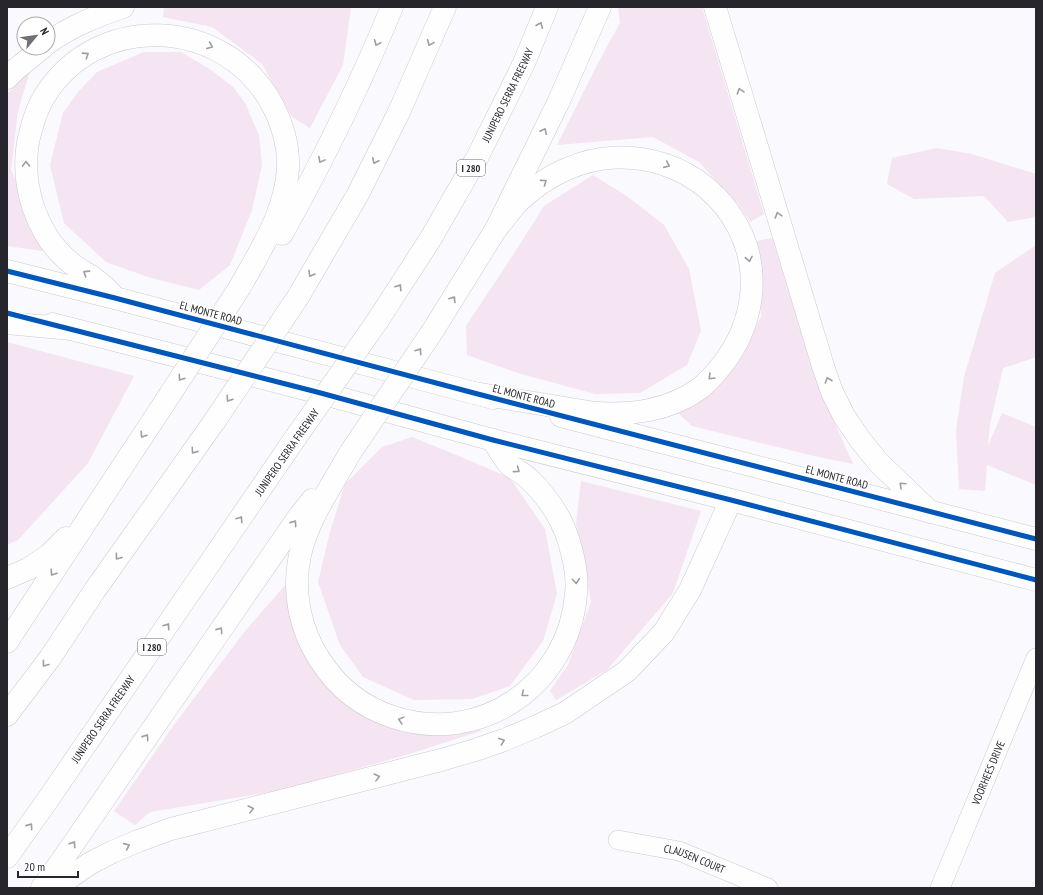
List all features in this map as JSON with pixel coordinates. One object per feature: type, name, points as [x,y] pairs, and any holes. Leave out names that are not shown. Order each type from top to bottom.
[{"type":"main road","points":[[56,38],[75,26],[97,16],[123,7]]},
{"type":"main road","points":[[240,287],[278,241],[306,190],[349,105],[392,7]]},
{"type":"main road","points":[[7,715],[50,658],[95,590],[216,419],[298,297],[358,194],[399,112],[445,7]]},
{"type":"main road","name":"JUNIPERO SERRA FREEWAY","points":[[7,857],[378,320],[431,238],[478,156],[524,62],[547,7]]},
{"type":"main road","points":[[42,888],[300,515],[350,453],[432,332],[496,229],[558,103],[600,7]]},
{"type":"main road","points":[[715,7],[832,392],[844,416],[861,441],[879,463],[930,512]]},
{"type":"main road","points":[[7,642],[240,287],[278,215],[285,192],[288,167],[286,143],[279,117],[267,95],[252,76],[234,60],[213,47],[190,39],[169,35],[150,34],[108,43],[88,53],[71,65],[56,80],[44,97],[28,138],[25,162],[28,188],[35,213],[45,234],[60,252],[79,269],[99,281],[116,298]]},
{"type":"main road","points":[[7,78],[32,56]]},
{"type":"main road","points":[[474,393],[595,413],[615,414],[660,408],[680,400],[700,389],[714,375],[727,359],[738,341],[746,320],[751,297],[751,273],[747,249],[738,227],[724,204],[707,188],[685,173],[661,162],[636,157],[610,157],[586,162],[567,169],[549,178],[533,190],[518,203],[496,229]]},
{"type":"main road","name":"EL MONTE ROAD","points":[[7,271],[116,298],[1036,539]]},
{"type":"main road","points":[[7,313],[317,392],[493,440],[731,500],[1036,580]]},
{"type":"main road","points":[[7,323],[71,329]]},
{"type":"main road","points":[[350,453],[305,536],[300,555],[297,579],[298,602],[303,626],[312,649],[325,669],[341,687],[362,703],[382,713],[403,720],[426,724],[448,724],[469,721],[490,715],[509,705],[525,694],[541,678],[554,661],[565,642],[572,619],[577,593],[575,565],[568,540],[559,518],[544,496],[528,478],[508,463],[493,440]]},
{"type":"main road","points":[[7,578],[28,569],[49,555],[66,537],[120,470]]},
{"type":"main road","points":[[42,888],[69,878],[89,864],[112,852],[164,832],[472,751],[529,730],[565,713],[627,671],[664,632],[690,590],[731,500]]},
{"type":"street","name":"VOORHEES DRIVE","points":[[940,888],[1036,658]]},
{"type":"street","name":"CLAUSEN COURT","points":[[618,840],[678,851],[768,888]]},
{"type":"shaded area","points":[[164,7],[351,7],[343,65],[310,128],[292,117],[262,64],[212,27],[163,17]]},
{"type":"shaded area","points":[[618,7],[702,7],[764,214],[750,222],[739,205],[699,162],[653,137],[557,145],[620,23]]},
{"type":"shaded area","points":[[144,52],[181,52],[211,70],[233,87],[245,103],[259,135],[262,165],[252,210],[230,265],[199,290],[151,278],[106,262],[64,223],[50,165],[63,113],[78,92],[97,72]]},
{"type":"shaded area","points":[[30,71],[18,111],[11,170],[42,238],[43,251],[7,246],[7,94]]},
{"type":"shaded area","points":[[936,148],[972,154],[1036,174],[1036,217],[1008,222],[984,196],[914,199],[887,184],[892,158]]},
{"type":"shaded area","points":[[593,175],[628,197],[664,225],[689,269],[701,331],[687,365],[640,393],[595,394],[521,374],[467,355],[466,326],[544,206]]},
{"type":"shaded area","points":[[772,238],[817,383],[853,464],[692,426],[678,413],[737,360],[761,317],[757,241]]},
{"type":"shaded area","points":[[1036,245],[1036,355],[1034,358],[1003,368],[990,424],[988,446],[1002,413],[1036,427],[1036,485],[987,465],[985,491],[959,489],[956,430],[964,377],[995,273]]},
{"type":"shaded area","points":[[7,342],[134,376],[88,463],[18,540],[7,545]]},
{"type":"shaded area","points":[[412,437],[510,478],[545,529],[557,594],[543,641],[510,686],[472,699],[414,700],[363,677],[340,645],[318,582],[330,532],[345,484],[382,447]]},
{"type":"shaded area","points":[[581,481],[701,511],[673,593],[607,670],[556,700],[550,691],[568,665],[591,602],[576,524]]},
{"type":"shaded area","points":[[288,582],[345,701],[378,724],[409,731],[484,730],[409,754],[283,790],[150,812],[135,825],[114,811],[176,722],[246,630]]},
{"type":"cycle path","points":[[7,271],[1036,539]]},
{"type":"cycle path","points":[[7,313],[317,392],[493,440],[731,500],[1036,580]]}]
